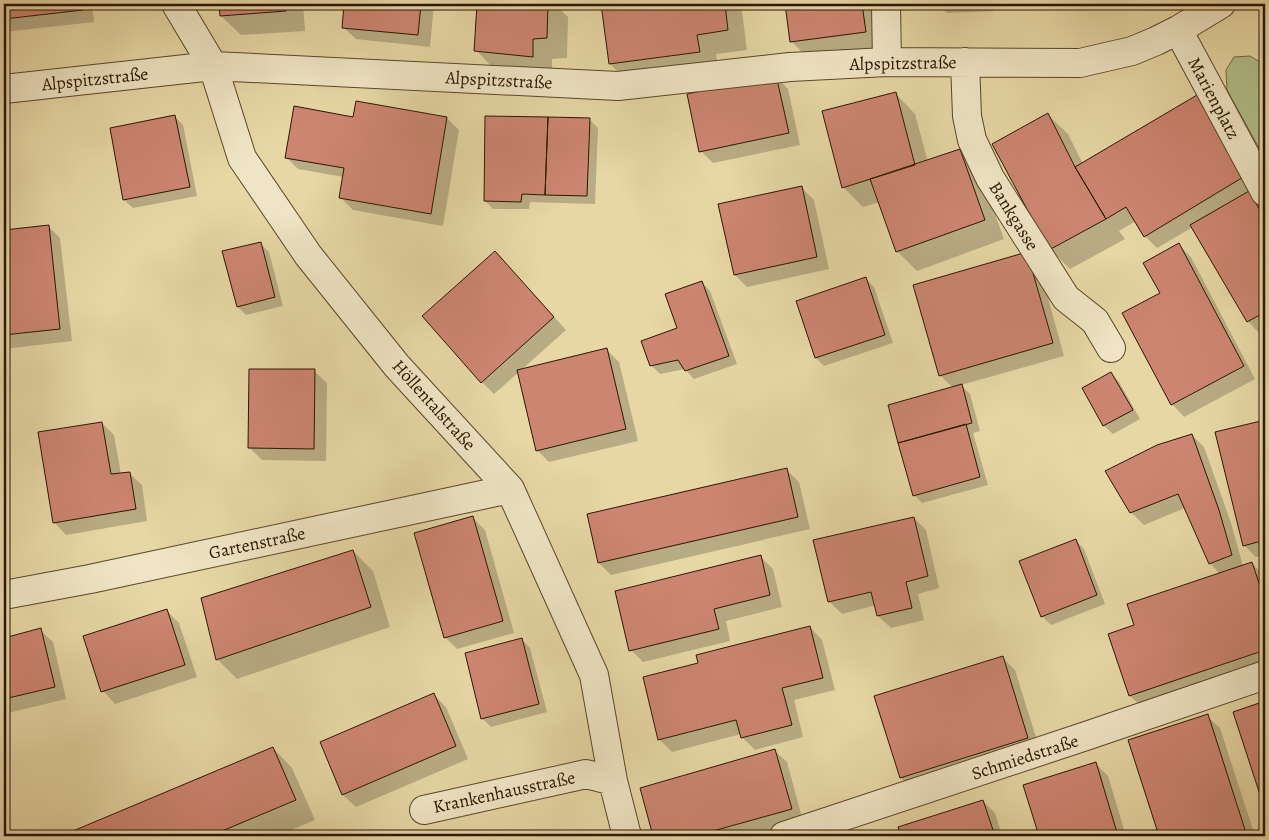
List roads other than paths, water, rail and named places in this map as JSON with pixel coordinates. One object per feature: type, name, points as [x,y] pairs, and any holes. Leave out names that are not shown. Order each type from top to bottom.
[{"type":"street","name":"Höllentalstraße","points":[[176,4],[213,66],[242,158],[308,255],[397,366],[510,488],[594,675],[613,781],[627,836]]},
{"type":"street","points":[[886,4],[887,62]]},
{"type":"street","points":[[1178,30],[1221,4]]},
{"type":"street","name":"Alpspitzstraße","points":[[4,89],[213,66],[618,86],[790,67],[887,62],[1080,63],[1132,51],[1178,30]]},
{"type":"street","name":"Marienplatz","points":[[1178,30],[1265,192]]},
{"type":"street","name":"Bankgasse","points":[[964,62],[967,116],[972,140],[990,178],[1066,298],[1095,321],[1111,348]]},
{"type":"street","name":"Gartenstraße","points":[[4,595],[90,579],[510,488]]},
{"type":"street","name":"Schmiedstraße","points":[[784,836],[1265,675]]},
{"type":"street","name":"Krankenhausstraße","points":[[424,810],[586,774],[613,781]]}]
